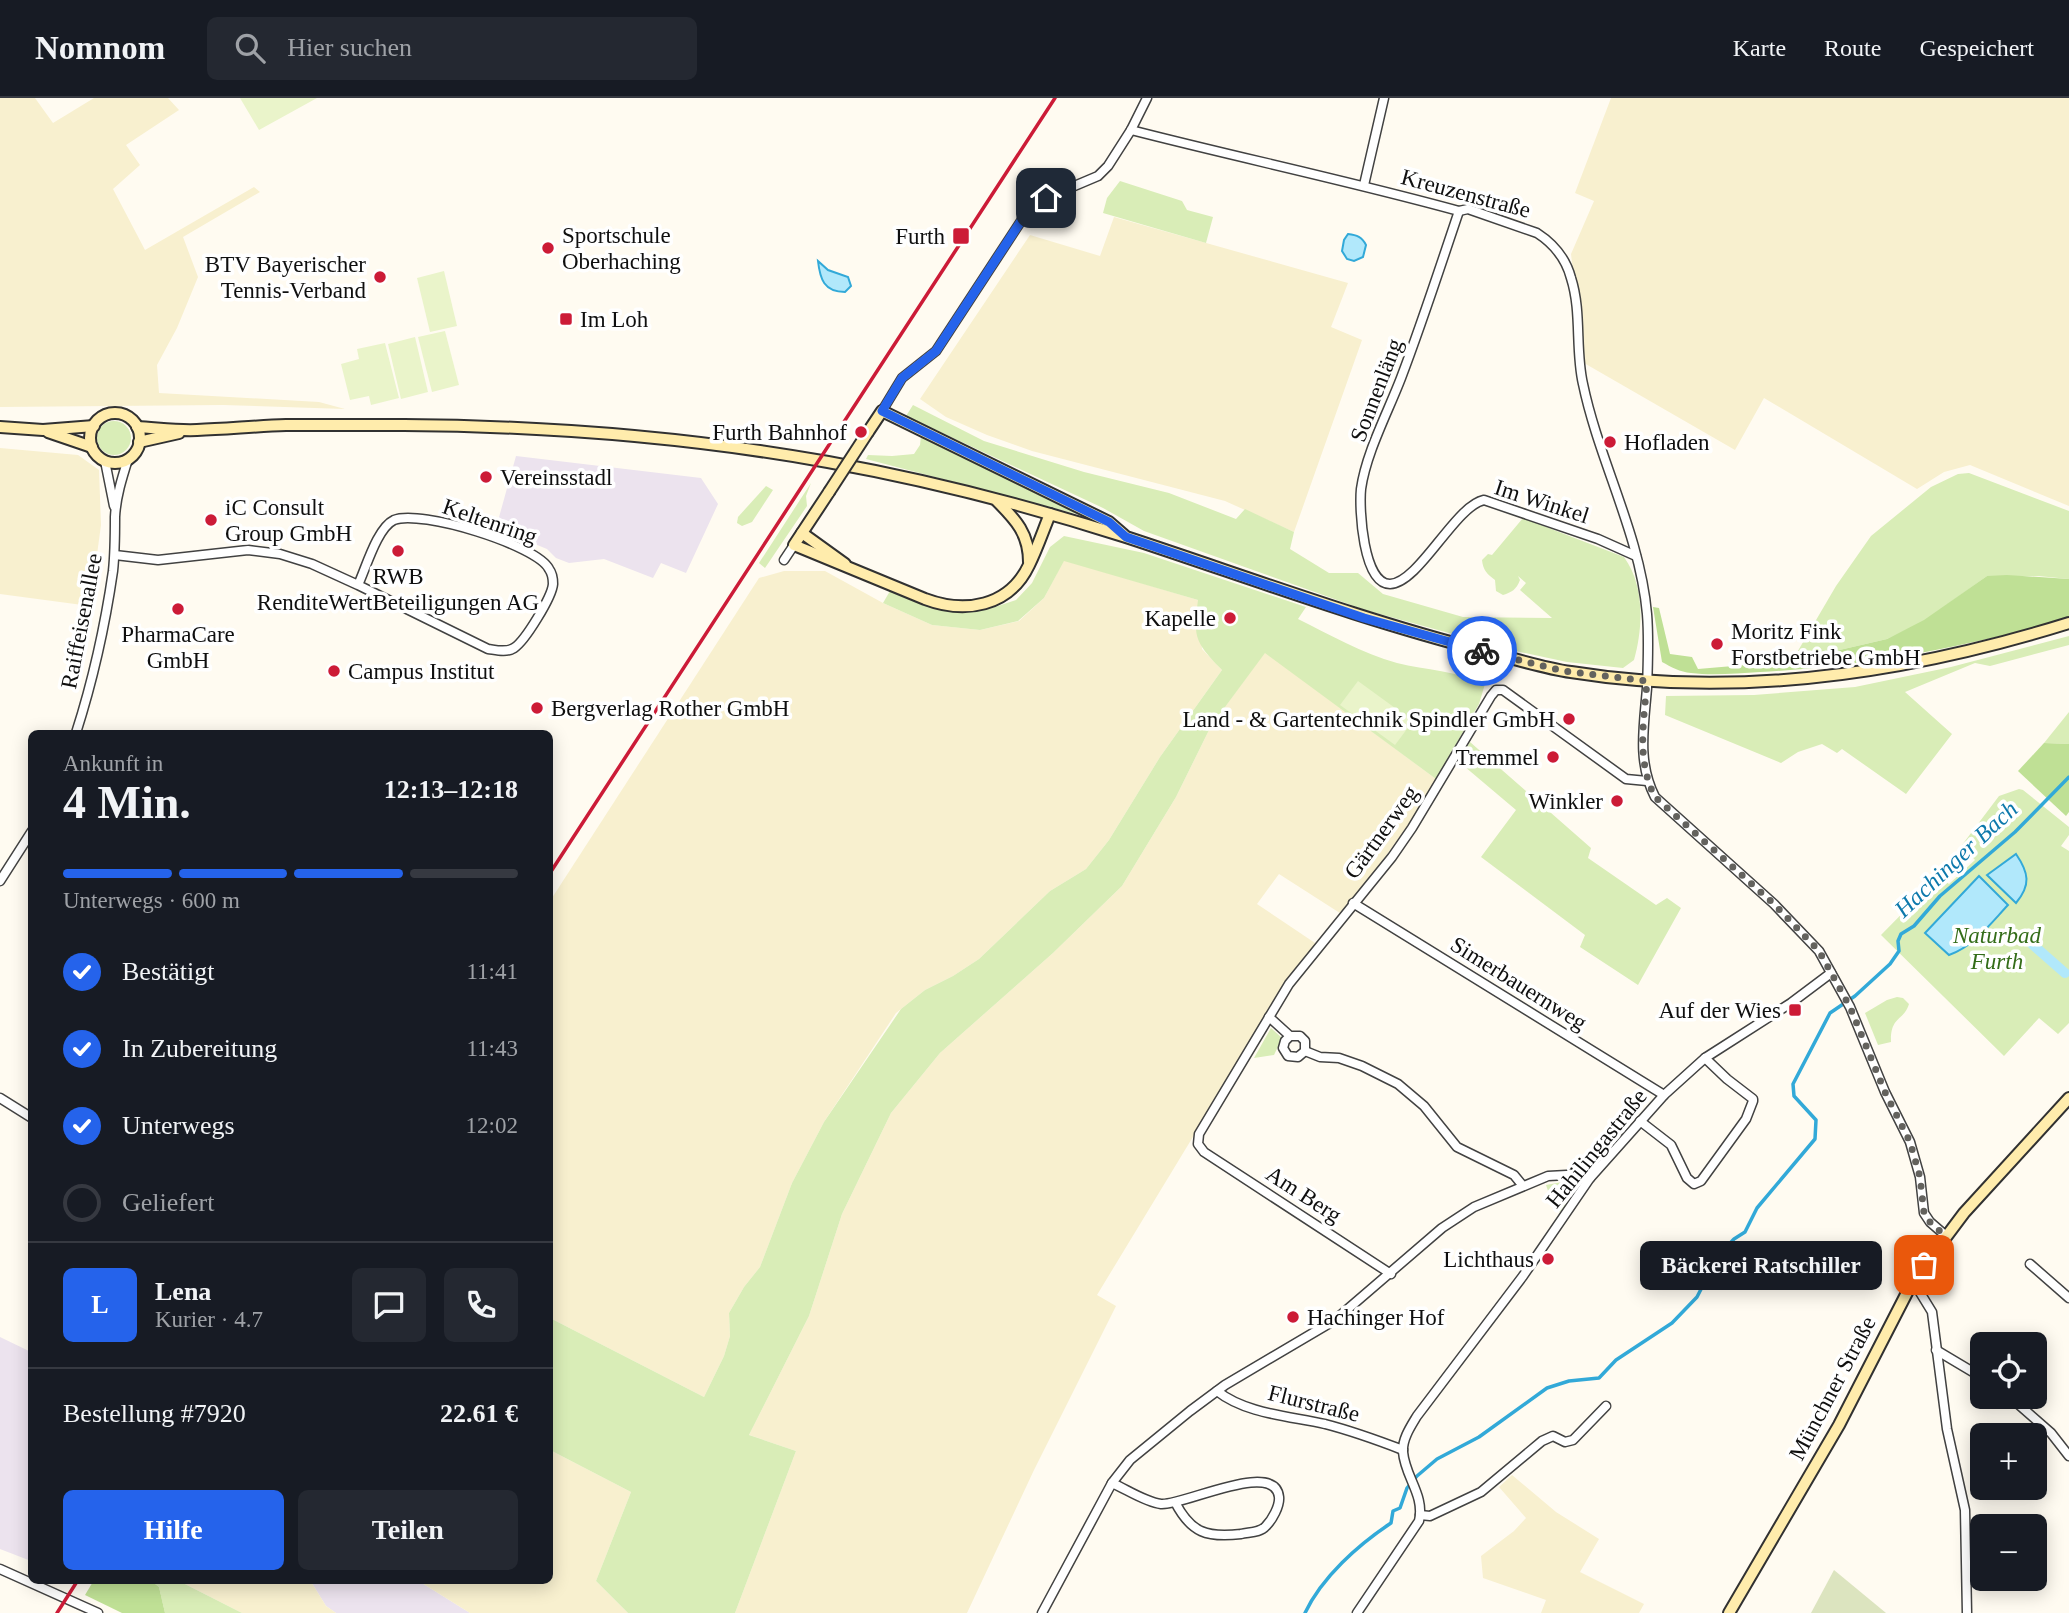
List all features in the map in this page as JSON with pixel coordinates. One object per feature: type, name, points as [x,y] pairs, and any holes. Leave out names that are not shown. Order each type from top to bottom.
[{"type":"main road","points":[[1050,514],[1029,567],[1012,589],[993,600],[961,608],[934,602],[846,565],[832,563],[794,545],[882,411],[1109,522],[1126,537]]},
{"type":"main road","points":[[116,414],[128,417],[137,427],[139,442],[136,452],[128,459],[117,463],[105,461],[95,453],[90,436],[103,416],[116,414]]},
{"type":"main road","points":[[137,427],[192,430],[284,425],[429,425],[561,429],[711,444],[831,463],[1050,514],[1364,618],[1456,644],[1564,671],[1647,681],[1687,684],[1759,682],[1839,675],[1950,655],[2069,623]]},
{"type":"main road","points":[[0,427],[43,430],[94,426]]},
{"type":"main road","points":[[43,430],[92,447]]},
{"type":"main road","points":[[139,442],[192,430]]},
{"type":"main road","points":[[995,500],[1018,522],[1025,535],[1029,549],[1029,567]]},
{"type":"main road","points":[[802,533],[846,565]]},
{"type":"main road","name":"Münchner Straße","points":[[1728,1613],[1839,1425],[1913,1281],[1945,1236],[2069,1098]]},
{"type":"street","points":[[882,411],[902,378],[936,351],[1025,215],[1046,198],[1098,176],[1108,166],[1131,130],[1147,98]]},
{"type":"street","points":[[1364,185],[1384,98]]},
{"type":"street","name":"Kreuzenstraße","points":[[1131,130],[1463,210],[1537,233],[1547,240],[1565,261],[1573,289],[1583,384],[1636,556],[1647,615],[1647,681],[1642,758],[1647,780]]},
{"type":"street","name":"Sonnenläng","points":[[1383,583],[1369,564],[1361,522],[1361,489],[1371,454],[1463,210]]},
{"type":"street","name":"Raiffeisenallee","points":[[77,730],[101,639],[115,555],[115,515],[128,459]]},
{"type":"street","name":"Raiffeisenallee","points":[[105,461],[115,515]]},
{"type":"street","name":"Im Winkel","points":[[1383,583],[1391,584],[1406,578],[1470,508],[1484,500],[1598,539],[1636,556]]},
{"type":"street","name":"Keltenring","points":[[115,555],[158,560],[226,552],[268,551],[312,564],[488,649],[501,651],[513,649],[523,640],[547,601],[553,584],[551,572],[544,560],[523,549],[477,532],[436,521],[410,518],[393,520],[379,534],[358,585]]},
{"type":"street","points":[[784,560],[794,545]]},
{"type":"street","name":"Gärtnerweg","points":[[1198,1143],[1199,1134],[1289,984],[1392,857],[1496,690],[1503,691],[1626,779],[1647,780]]},
{"type":"street","points":[[1647,780],[1655,797],[1665,807],[1718,852],[1812,941],[1846,1001],[1910,1142],[1920,1177],[1924,1213],[1945,1236]]},
{"type":"street","points":[[0,881],[28,840]]},
{"type":"street","name":"Simerbauernweg","points":[[1353,903],[1664,1095]]},
{"type":"street","name":"Hahilingastraße","points":[[1402,1450],[1407,1432],[1417,1416],[1523,1276],[1590,1178],[1640,1121],[1705,1058],[1791,1003],[1831,973]]},
{"type":"street","points":[[1269,1017],[1290,1036],[1300,1036],[1305,1041],[1302,1055],[1294,1058],[1285,1053],[1283,1045],[1290,1036]]},
{"type":"street","points":[[1305,1051],[1320,1058],[1339,1058],[1362,1066],[1398,1084],[1424,1106],[1457,1147],[1514,1175],[1523,1186]]},
{"type":"street","points":[[1640,1121],[1671,1145],[1687,1178],[1694,1184],[1701,1181],[1746,1119],[1753,1101],[1753,1098],[1705,1058]]},
{"type":"street","points":[[0,1098],[28,1116]]},
{"type":"street","name":"Am Berg","points":[[1198,1143],[1204,1152],[1391,1274]]},
{"type":"street","points":[[1042,1613],[1112,1483],[1130,1460],[1217,1391],[1335,1320],[1448,1223],[1474,1207],[1548,1177],[1585,1174],[1590,1178]]},
{"type":"street","points":[[2030,1264],[2069,1298]]},
{"type":"street","points":[[1913,1281],[1932,1312],[1947,1429],[1965,1510],[1967,1613]]},
{"type":"street","points":[[1936,1350],[1970,1370]]},
{"type":"street","name":"Flurstraße","points":[[1217,1391],[1227,1399],[1244,1406],[1326,1424],[1402,1450]]},
{"type":"street","points":[[1420,1514],[1430,1516],[1481,1492],[1542,1441],[1553,1436],[1565,1442],[1573,1440],[1606,1406]]},
{"type":"street","points":[[2024,1409],[2051,1433],[2069,1456]]},
{"type":"street","points":[[1357,1613],[1413,1531],[1420,1514],[1421,1506],[1402,1450]]},
{"type":"street","points":[[1112,1483],[1161,1504],[1213,1490],[1264,1482],[1274,1486],[1279,1496],[1278,1506],[1265,1527],[1259,1531],[1224,1536],[1213,1536],[1184,1521],[1175,1502]]},
{"type":"street","points":[[0,1569],[28,1582]]},
{"type":"street","points":[[33,1584],[98,1613]]},
{"type":"shaded area","points":[[0,98],[35,98],[53,123],[94,98],[168,98],[179,110],[126,145],[140,165],[113,189],[145,250],[254,187],[260,192],[183,237],[198,277],[177,328],[157,365],[159,393],[319,402],[345,409],[223,405],[0,407]]},
{"type":"shaded area","points":[[1611,98],[2069,98],[2069,506],[1970,465],[1944,472],[1917,489],[1764,398],[1735,450],[1584,363],[1571,254],[1594,201],[1575,193]]},
{"type":"shaded area","points":[[1114,217],[1348,283],[1331,327],[1362,340],[1294,532],[1225,501],[1032,451],[987,435],[946,417],[920,399],[1030,235],[1100,256]]},
{"type":"shaded area","points":[[0,448],[78,455],[99,470],[101,525],[90,606],[0,594]]},
{"type":"shaded area","points":[[516,456],[701,478],[718,504],[686,573],[661,563],[653,578],[604,559],[569,563],[556,558],[547,549],[496,528]]},
{"type":"shaded area","points":[[1064,560],[1198,600],[1202,649],[1222,670],[1160,757],[1109,840],[1086,869],[1050,891],[979,959],[925,990],[896,1013],[824,1122],[792,1183],[760,1267],[729,1313],[730,1336],[724,1356],[704,1397],[553,1320],[553,896],[759,578],[784,571],[825,571],[883,603],[932,625],[980,630],[1019,621],[1044,598]]},
{"type":"shaded area","points":[[1265,652],[1436,779],[1411,821],[1343,915],[1279,874],[1257,904],[1318,945],[1222,1089],[1097,1295],[1116,1306],[1034,1470],[967,1613],[735,1613],[796,1451],[749,1435],[809,1316],[842,1214],[891,1113],[940,1053],[1053,953],[1122,886],[1176,797],[1211,726]]},
{"type":"shaded area","points":[[0,1337],[28,1351],[28,1560],[0,1549]]},
{"type":"shaded area","points":[[553,1452],[631,1492],[596,1581],[628,1613],[470,1613],[423,1584],[553,1584]]},
{"type":"shaded area","points":[[1512,1475],[1556,1512],[1599,1539],[1580,1572],[1644,1604],[1639,1613],[1541,1613],[1546,1600],[1483,1578],[1481,1556],[1514,1531],[1526,1518],[1499,1487]]},
{"type":"shaded area","points":[[185,1584],[312,1584],[326,1606],[336,1613],[242,1613]]},
{"type":"shaded area","points":[[312,1584],[423,1584],[470,1613],[336,1613],[326,1606]]},
{"type":"green space","points":[[240,98],[317,98],[259,130]]},
{"type":"green space","points":[[1120,181],[1182,201],[1187,210],[1213,217],[1206,243],[1103,213],[1107,198]]},
{"type":"green space","points":[[444,271],[457,326],[430,332],[417,278]]},
{"type":"green space","points":[[445,331],[459,385],[432,392],[418,337]]},
{"type":"green space","points":[[415,337],[428,392],[401,399],[388,344]]},
{"type":"green space","points":[[385,343],[399,398],[371,405],[369,396],[350,400],[341,364],[359,359],[357,349]]},
{"type":"green space","points":[[913,405],[984,441],[1084,472],[1169,493],[1236,519],[1245,509],[1294,532],[1290,549],[1329,573],[1358,573],[1383,594],[1463,617],[1552,618],[1520,590],[1526,583],[1518,576],[1520,580],[1515,588],[1503,595],[1496,591],[1495,580],[1483,566],[1482,560],[1488,554],[1492,555],[1523,518],[1624,557],[1631,568],[1639,594],[1640,621],[1634,660],[1623,668],[1567,662],[1511,650],[1365,610],[1144,531],[1103,508],[906,416]]},
{"type":"green space","points":[[114,421],[126,426],[131,438],[126,450],[114,455],[102,450],[97,438],[102,426]]},
{"type":"green space","points":[[921,436],[1088,517],[866,459],[868,455],[914,454],[920,445]]},
{"type":"green space","points":[[1969,473],[2069,511],[2069,579],[1987,576],[1924,621],[1887,639],[1792,661],[1836,586],[1871,536],[1931,487],[1958,474]]},
{"type":"green space","points":[[811,483],[806,496],[807,506],[765,568],[759,563]]},
{"type":"green space","points":[[766,486],[773,490],[752,522],[742,526],[737,523],[738,517]]},
{"type":"green space","points":[[1064,536],[1144,553],[1306,607],[1298,619],[1359,649],[1397,663],[1452,673],[1485,684],[1479,704],[1436,779],[1265,653],[1211,726],[1176,797],[1122,886],[1053,953],[940,1053],[891,1113],[842,1214],[809,1316],[749,1435],[796,1451],[735,1613],[628,1613],[596,1581],[631,1492],[553,1452],[553,1320],[704,1397],[724,1356],[730,1336],[729,1313],[760,1267],[792,1183],[824,1122],[901,1009],[925,990],[979,959],[1050,891],[1086,869],[1109,840],[1160,757],[1222,670],[1206,653],[1198,639],[1198,600],[1064,561],[1044,598],[1018,621],[980,630],[932,625],[883,603],[890,591],[936,609],[964,613],[1016,600],[1032,583],[1050,547]]},
{"type":"green space","points":[[1987,576],[2069,579],[2069,617],[1956,646],[1837,665],[1708,674],[1683,672],[1662,662],[1653,607],[1659,608],[1670,654],[1692,657],[1698,669],[1792,661],[1887,639],[1924,620]]},
{"type":"green space","points":[[2069,636],[2069,645],[1990,666],[1975,663],[1905,692],[1952,734],[1906,794],[1842,749],[1837,753],[1822,744],[1798,752],[1781,763],[1665,715],[1666,696],[1754,695],[1855,687],[1951,667]]},
{"type":"green space","points":[[1358,681],[1413,721],[1395,745],[1340,705]]},
{"type":"green space","points":[[2069,712],[2069,744],[2044,743]]},
{"type":"green space","points":[[1470,742],[1591,848],[1588,858],[1656,905],[1667,898],[1681,908],[1638,985],[1580,947],[1585,935],[1481,857],[1516,810],[1458,761]]},
{"type":"green space","points":[[2044,743],[2069,744],[2069,812],[2066,816],[2018,771]]},
{"type":"green space","name":"Naturbad Furth","points":[[2019,789],[2069,827],[2069,835],[2061,846],[2069,851],[2069,1023],[2058,1034],[2039,1018],[2004,1056],[1881,935],[1939,876],[1949,884],[1975,860],[1962,845],[1999,796]]},
{"type":"green space","points":[[1897,997],[1903,998],[1909,1004],[1893,1027],[1891,1042],[1878,1045],[1865,1013]]},
{"type":"green space","points":[[1271,1028],[1282,1038],[1274,1055],[1254,1058]]},
{"type":"green space","points":[[1579,1179],[1582,1182],[1560,1212],[1554,1208],[1546,1185]]},
{"type":"green space","points":[[1834,1570],[1886,1613],[1811,1613]]},
{"type":"green space","points":[[92,1584],[155,1584],[159,1587],[165,1613],[122,1613],[85,1595]]},
{"type":"green space","points":[[155,1584],[185,1584],[242,1613],[165,1613],[159,1587]]},
{"type":"water","points":[[1348,234],[1359,237],[1366,245],[1363,257],[1354,261],[1347,259],[1342,251]]},
{"type":"water","points":[[818,261],[828,270],[848,277],[851,286],[845,292],[828,287],[822,279]]},
{"type":"water","points":[[2016,854],[2026,873],[2026,885],[2016,903],[1987,875]]},
{"type":"water","points":[[1979,876],[2008,905],[1974,940],[1949,955],[1925,933]]},
{"type":"waterway","name":"Hachinger Bach","points":[[1305,1613],[1321,1587],[1342,1563],[1391,1523],[1393,1511],[1400,1508],[1407,1488],[1437,1459],[1479,1437],[1547,1388],[1569,1381],[1599,1378],[1616,1360],[1672,1323],[1697,1297],[1718,1256],[1745,1232],[1757,1208],[1815,1139],[1816,1120],[1794,1096],[1793,1084],[1830,1013],[1855,996],[1890,964],[1899,951],[1898,941],[1901,934],[1914,926],[1940,896],[2015,832],[2069,777]]},
{"type":"waterway","points":[[2032,944],[2065,973]]},
{"type":"railway","points":[[553,868],[1055,98]]},
{"type":"railway","points":[[57,1613],[75,1584]]},
{"type":"way so far","points":[[1482,651],[1564,671],[1647,681],[1642,758],[1647,780],[1655,797],[1812,941],[1850,1007],[1885,1092],[1910,1142],[1920,1177],[1924,1213],[1945,1236],[1924,1265]]},
{"type":"place","name":"Furth","points":[[961,236]]},
{"type":"place","name":"Sportschule Oberhaching","points":[[548,248]]},
{"type":"place","name":"BTV Bayerischer Tennis-Verband","points":[[380,277]]},
{"type":"place","name":"Im Loh","points":[[566,319]]},
{"type":"place","name":"Furth Bahnhof","points":[[861,432]]},
{"type":"place","name":"Hofladen","points":[[1610,442]]},
{"type":"place","name":"Vereinsstadl","points":[[486,477]]},
{"type":"place","name":"iC Consult Group GmbH","points":[[211,520]]},
{"type":"place","name":"RWB RenditeWertBeteiligungen AG","points":[[398,551]]},
{"type":"place","name":"PharmaCare GmbH","points":[[178,609]]},
{"type":"place","name":"Kapelle","points":[[1230,618]]},
{"type":"place","name":"Moritz Fink Forstbetriebe GmbH","points":[[1717,644]]},
{"type":"place","name":"Campus Institut","points":[[334,671]]},
{"type":"place","name":"Bergverlag Rother GmbH","points":[[537,708]]},
{"type":"place","name":"Land - & Gartentechnik Spindler GmbH","points":[[1569,719]]},
{"type":"place","name":"Tremmel","points":[[1553,757]]},
{"type":"place","name":"Winkler","points":[[1617,801]]},
{"type":"place","name":"Auf der Wies","points":[[1795,1010]]},
{"type":"place","name":"Lichthaus","points":[[1548,1259]]},
{"type":"place","name":"Bäckerei Ratschiller","points":[[1924,1265]]},
{"type":"place","name":"Hachinger Hof","points":[[1293,1317]]},
{"type":"route","points":[[1046,198],[1025,215],[936,351],[902,378],[882,411],[1109,522],[1126,537],[1364,618],[1482,651]]}]
